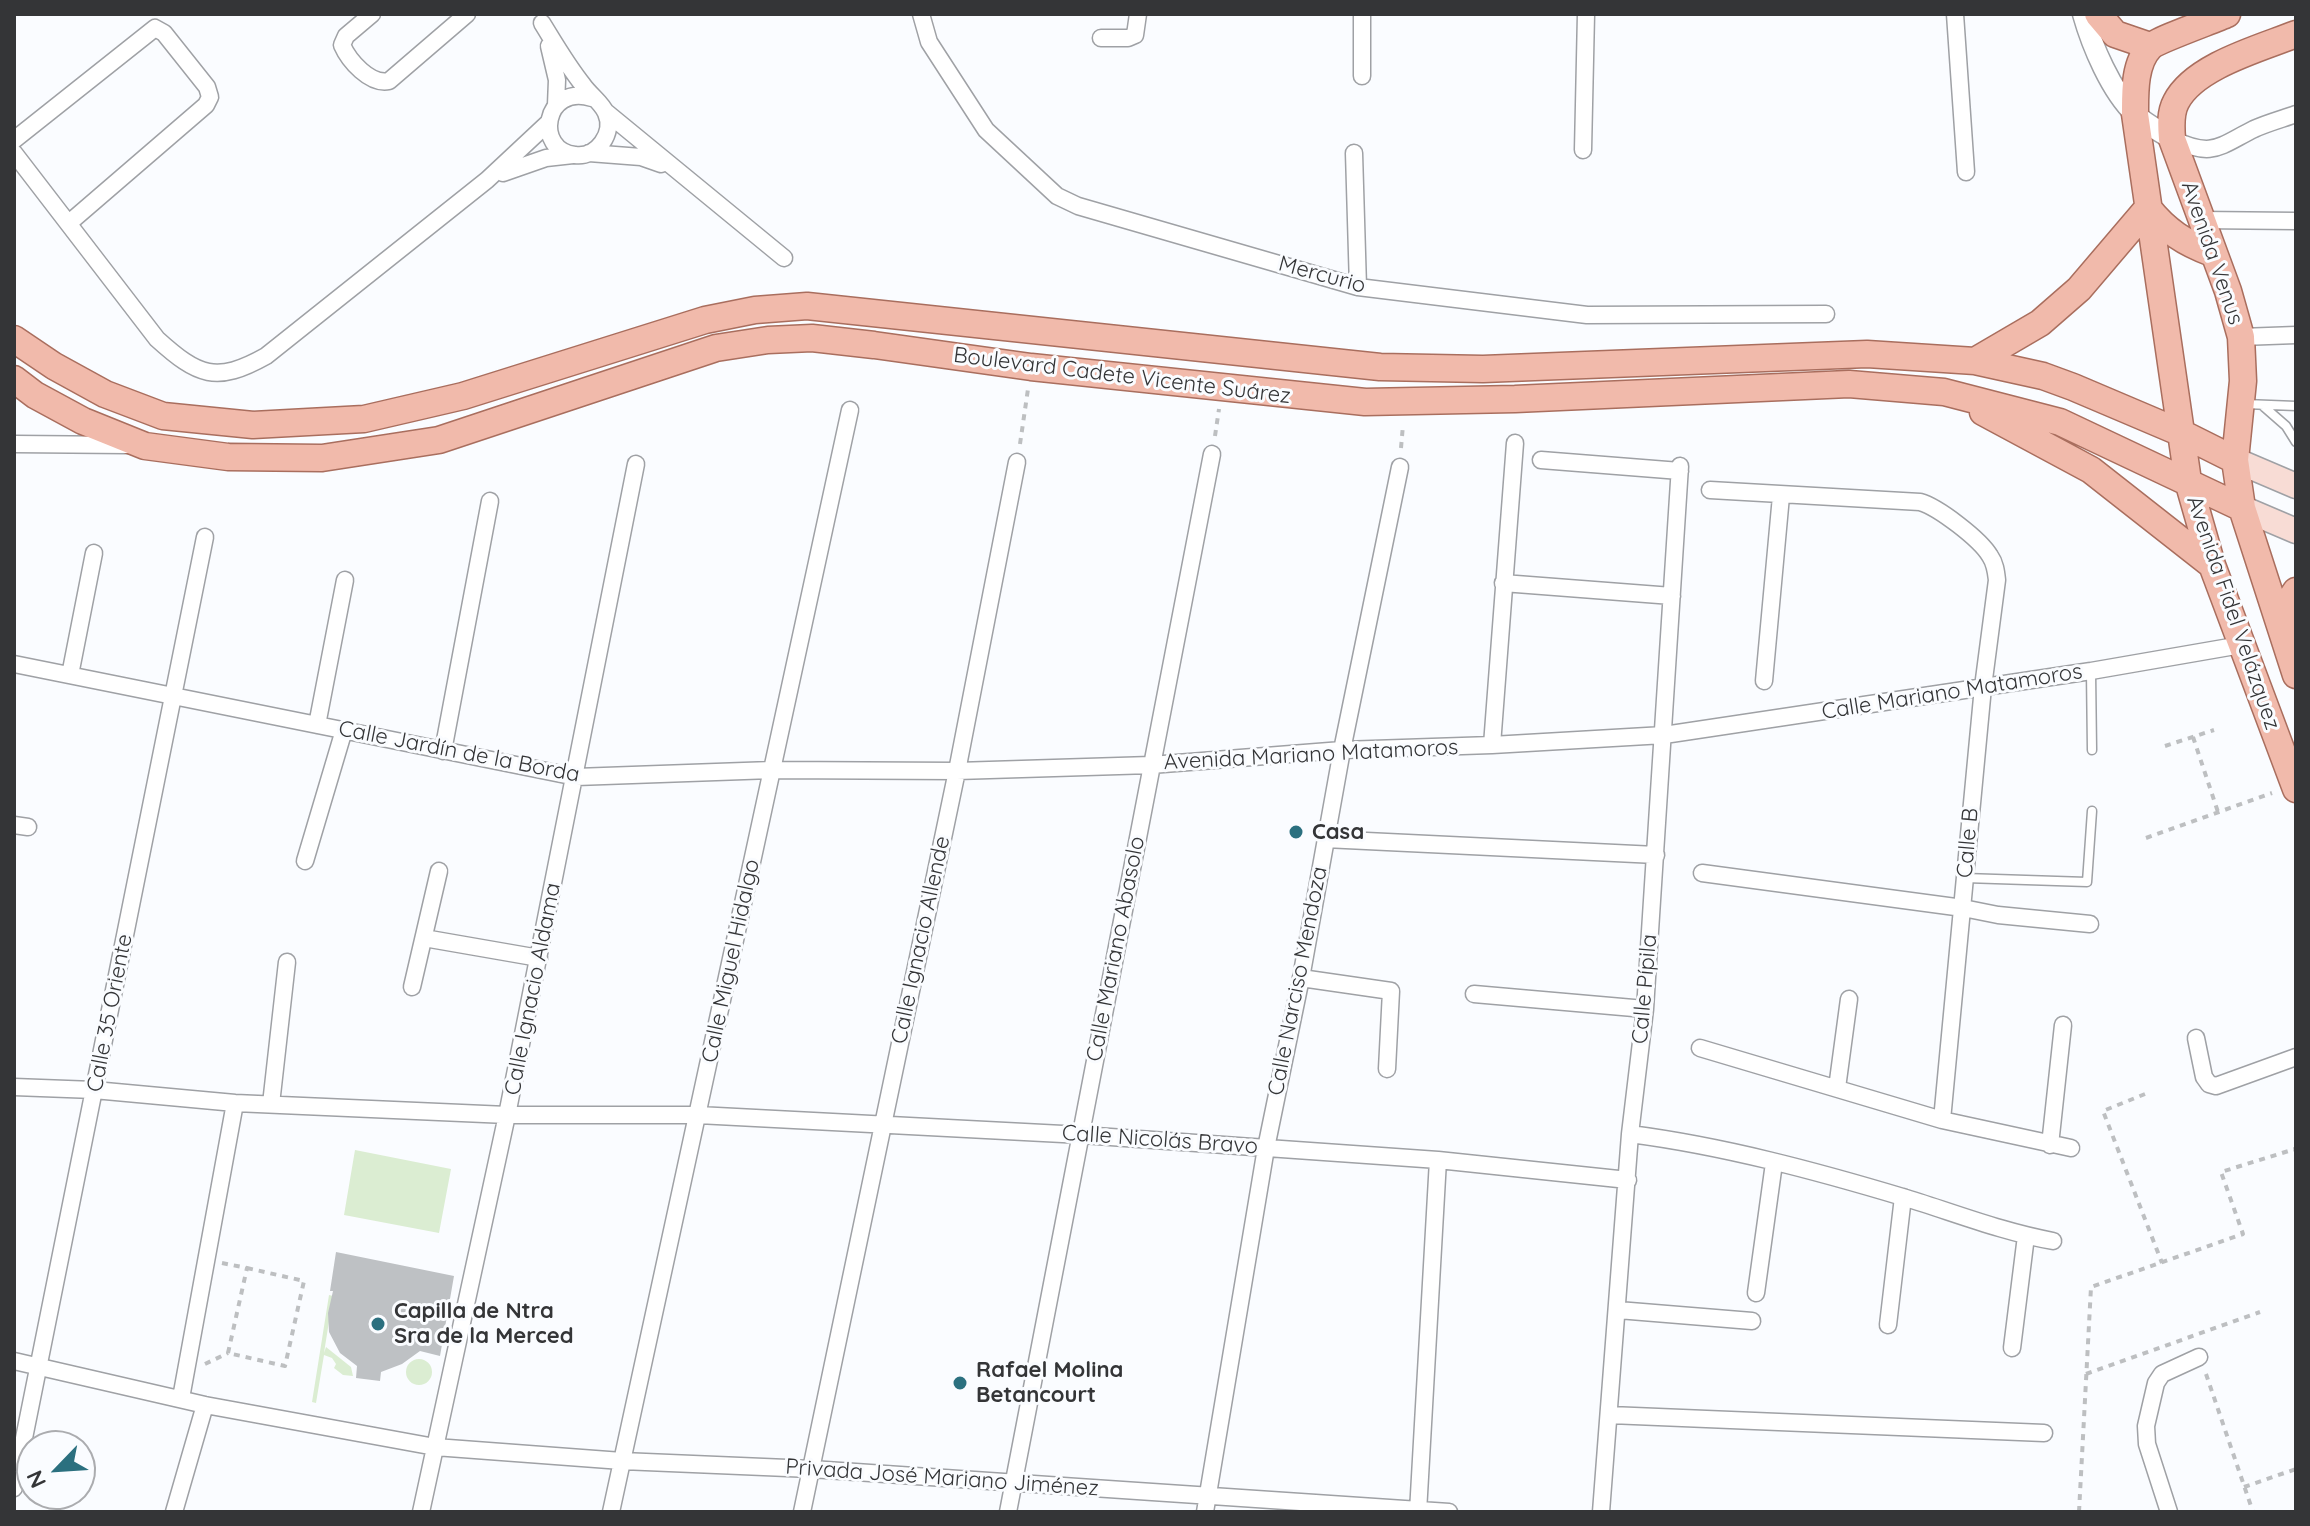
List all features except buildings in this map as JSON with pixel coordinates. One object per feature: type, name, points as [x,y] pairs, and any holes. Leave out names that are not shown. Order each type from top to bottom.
[{"type":"main road","points":[[2098,14],[2115,34],[2150,46]]},
{"type":"main road","points":[[2135,114],[2139,68],[2150,46],[2227,14]]},
{"type":"main road","points":[[2172,139],[2172,113],[2176,101],[2194,80],[2208,71],[2296,34]]},
{"type":"main road","name":"Avenida Venus","points":[[2135,114],[2188,481]]},
{"type":"main road","name":"Avenida Venus","points":[[2172,139],[2228,291],[2241,337],[2243,381],[2251,404],[2235,460],[2242,508]]},
{"type":"main road","points":[[1975,361],[2040,323],[2079,289],[2148,208],[2177,238],[2212,253]]},
{"type":"main road","name":"Boulevard Cadete Vicente Suárez","points":[[14,339],[54,366],[105,394],[163,416],[253,425],[364,419],[463,396],[705,320],[755,310],[807,306],[1380,367],[1483,369],[1867,354],[1975,361],[2053,379],[2179,432],[2235,460]]},
{"type":"main road","name":"Boulevard Cadete Vicente Suárez","points":[[14,379],[35,395],[83,421],[145,446],[228,457],[322,458],[439,440],[716,348],[768,340],[812,338],[843,341],[1031,367],[1327,399],[1405,403],[1836,385],[1944,392],[2060,422],[2242,508]]},
{"type":"main road","points":[[1944,392],[2091,470],[2212,565]]},
{"type":"main road","points":[[2235,460],[2296,486]]},
{"type":"main road","name":"Avenida Fidel Velázquez","points":[[2188,481],[2212,565],[2295,787]]},
{"type":"main road","points":[[2242,508],[2296,531]]},
{"type":"main road","name":"Avenida Fidel Velázquez","points":[[2242,508],[2296,675]]},
{"type":"main road","points":[[2241,645],[2270,641],[2286,650],[2292,597],[2296,591]]},
{"type":"street","points":[[372,14],[346,36],[342,45],[346,54],[380,83],[389,81],[467,14]]},
{"type":"street","name":"Mercurio","points":[[921,14],[929,42],[986,130],[1057,196],[1078,206],[1358,287],[1587,315],[1826,314]]},
{"type":"street","points":[[1101,38],[1135,35],[1138,14]]},
{"type":"street","points":[[1362,14],[1362,76]]},
{"type":"street","points":[[1583,150],[1586,14]]},
{"type":"street","points":[[1955,14],[1966,172]]},
{"type":"street","name":"Avenida Venus","points":[[2083,14],[2102,62],[2135,114],[2172,139]]},
{"type":"street","points":[[540,18],[568,66],[606,112],[784,258]]},
{"type":"street","points":[[14,153],[157,339],[182,361],[203,372],[223,373],[244,368],[266,356],[487,180],[548,123],[556,105],[557,80],[540,18]]},
{"type":"street","points":[[14,140],[155,28],[164,33],[207,87],[210,97],[206,105],[69,223]]},
{"type":"street","points":[[556,105],[573,95],[592,98]]},
{"type":"street","points":[[487,180],[534,161],[581,154],[604,141],[608,131],[606,112]]},
{"type":"street","points":[[2172,139],[2200,149],[2218,150],[2256,128],[2296,114]]},
{"type":"street","points":[[548,123],[554,142],[561,149],[581,154],[641,157],[674,169]]},
{"type":"street","points":[[1354,153],[1358,287]]},
{"type":"street","points":[[2200,220],[2296,221]]},
{"type":"street","points":[[2241,337],[2296,335]]},
{"type":"street","name":"Calle Miguel Hidalgo","points":[[611,1512],[850,410]]},
{"type":"street","points":[[1492,745],[1515,443]]},
{"type":"street","points":[[14,444],[145,446]]},
{"type":"street","name":"Calle Mariano Abasolo","points":[[1008,1512],[1212,454]]},
{"type":"street","name":"Calle Pípila","points":[[1541,460],[1680,468],[1645,1009],[1630,1134],[1601,1512]]},
{"type":"street","name":"Calle Ignacio Allende","points":[[802,1512],[957,771],[1017,462]]},
{"type":"street","name":"Calle Ignacio Aldama","points":[[421,1512],[507,1115],[636,464]]},
{"type":"street","name":"Calle Narciso Mendoza","points":[[1206,1504],[1266,1148],[1400,467]]},
{"type":"street","points":[[1710,490],[1781,496],[1764,681]]},
{"type":"street","name":"Calle B","points":[[1781,496],[1932,505],[1989,553],[1996,566],[1942,1120]]},
{"type":"street","points":[[443,751],[490,501]]},
{"type":"street","name":"Calle 35 Oriente","points":[[14,1488],[205,537]]},
{"type":"street","points":[[70,675],[94,553]]},
{"type":"street","points":[[317,725],[345,580]]},
{"type":"street","points":[[1503,583],[1672,596]]},
{"type":"street","name":"Calle Mariano Matamoros","points":[[1664,735],[2091,671],[2241,645]]},
{"type":"street","name":"Calle Jardín de la Borda","points":[[14,664],[576,777],[772,770],[957,771]]},
{"type":"street","points":[[305,861],[344,730]]},
{"type":"street","name":"Avenida Mariano Matamoros","points":[[957,771],[1151,765],[1342,750],[1664,735]]},
{"type":"street","points":[[1325,839],[1656,855]]},
{"type":"street","points":[[412,987],[439,871]]},
{"type":"street","points":[[1702,873],[1998,915],[2090,924]]},
{"type":"street","points":[[424,938],[539,958]]},
{"type":"street","points":[[271,1104],[287,962]]},
{"type":"street","points":[[1301,978],[1391,991],[1387,1069]]},
{"type":"street","points":[[1474,994],[1645,1009]]},
{"type":"street","points":[[1837,1088],[1849,999]]},
{"type":"street","points":[[2050,1145],[2063,1025]]},
{"type":"street","points":[[2196,1038],[2204,1077],[2209,1084],[2216,1086],[2296,1057]]},
{"type":"street","points":[[1700,1048],[1942,1120],[2071,1148]]},
{"type":"street","name":"Calle Nicolás Bravo","points":[[14,1087],[94,1090],[235,1103],[507,1115],[698,1115],[1082,1135],[1438,1160],[1628,1180]]},
{"type":"street","points":[[181,1398],[235,1103]]},
{"type":"street","points":[[1630,1134],[1664,1138],[1774,1163],[1903,1197],[2026,1236],[2053,1241]]},
{"type":"street","points":[[1418,1511],[1438,1160]]},
{"type":"street","points":[[1756,1293],[1774,1163]]},
{"type":"street","points":[[1888,1325],[1903,1197]]},
{"type":"street","points":[[2012,1348],[2026,1236]]},
{"type":"street","points":[[1618,1310],[1752,1321]]},
{"type":"street","points":[[2169,1512],[2146,1434],[2156,1383],[2162,1374],[2199,1357]]},
{"type":"street","name":"Privada José Mariano Jiménez","points":[[14,1361],[205,1405],[435,1447],[1015,1483],[1206,1504],[1449,1512]]},
{"type":"street","points":[[174,1512],[205,1405]]},
{"type":"street","points":[[1610,1415],[2044,1433]]},
{"type":"lane","points":[[2251,404],[2296,406]]},
{"type":"lane","points":[[2251,404],[2286,426],[2296,442]]},
{"type":"lane","points":[[2091,671],[2092,750]]},
{"type":"lane","points":[[1965,878],[2087,882],[2092,811]]},
{"type":"path","points":[[1017,462],[1031,367]]},
{"type":"path","points":[[1212,454],[1221,386]]},
{"type":"path","points":[[1400,467],[1405,403]]},
{"type":"path","points":[[2165,746],[2214,730]]},
{"type":"path","points":[[2193,737],[2218,812]]},
{"type":"path","points":[[2146,838],[2295,787]]},
{"type":"path","points":[[2145,1094],[2103,1111],[2162,1263]]},
{"type":"path","points":[[2079,1512],[2091,1287],[2243,1234],[2221,1172],[2295,1149],[2296,1152]]},
{"type":"path","points":[[206,1259],[247,1268],[304,1281],[285,1366],[228,1353],[247,1268]]},
{"type":"path","points":[[2086,1374],[2260,1312]]},
{"type":"path","points":[[2199,1357],[2253,1512]]},
{"type":"path","points":[[2244,1487],[2296,1469]]},
{"type":"green space","points":[[355,1150],[451,1169],[439,1233],[344,1215]]},
{"type":"green space","points":[[329,1295],[333,1296],[324,1353],[326,1347],[351,1367],[353,1376],[343,1375],[334,1368],[336,1364],[332,1358],[324,1355],[316,1403],[312,1402]]},
{"type":"green space","points":[[419,1359],[428,1363],[432,1372],[428,1381],[419,1385],[410,1381],[406,1372],[410,1363]]},
{"type":"place","name":"Casa","points":[[1296,832]]},
{"type":"place","name":"Capilla de Ntra Sra de la Merced","points":[[378,1324]]},
{"type":"place","name":"Rafael Molina Betancourt","points":[[960,1383]]}]
